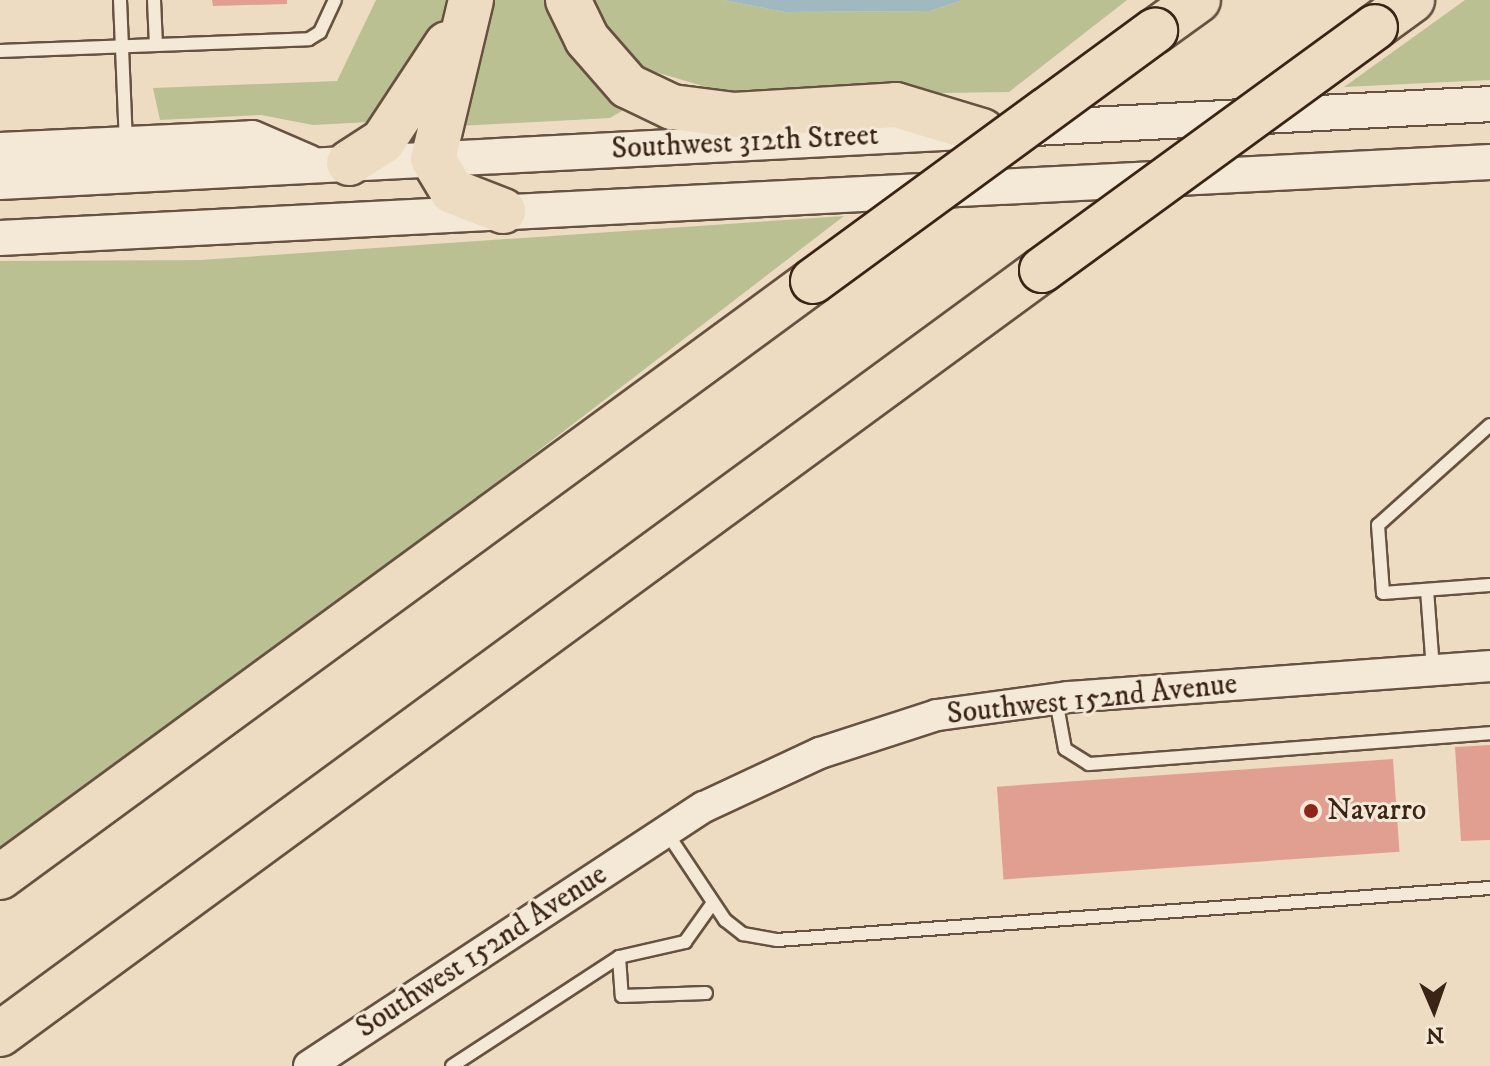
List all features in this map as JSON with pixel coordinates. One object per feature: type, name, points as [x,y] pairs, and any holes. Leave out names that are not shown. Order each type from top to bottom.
[{"type":"highway","points":[[568,0],[587,39],[628,86],[672,107],[734,115],[896,105],[982,131]]},
{"type":"highway","points":[[1155,31],[1189,0]]},
{"type":"highway","points":[[0,877],[1198,0]]},
{"type":"highway","points":[[0,1034],[1412,0]]},
{"type":"highway","points":[[468,7],[433,159],[452,191],[503,211]]},
{"type":"highway","points":[[332,164],[383,141],[468,7]]},
{"type":"main road","name":"Southwest 312th Street","points":[[0,182],[1490,104]]},
{"type":"main road","points":[[0,150],[252,138],[332,164]]},
{"type":"main road","name":"Southwest 312th Street","points":[[0,238],[1490,162]]},
{"type":"street","name":"Southwest 152nd Avenue","points":[[309,1066],[704,807],[820,753],[937,715],[1056,699],[1490,666]]},
{"type":"lane","points":[[120,0],[126,144]]},
{"type":"lane","points":[[154,0],[156,45]]},
{"type":"lane","points":[[0,51],[309,39],[320,32],[335,0]]},
{"type":"lane","points":[[1490,425],[1378,525],[1383,593],[1490,585]]},
{"type":"lane","points":[[1427,590],[1433,670]]},
{"type":"lane","points":[[1056,699],[1065,749],[1089,764],[1490,733]]},
{"type":"lane","points":[[665,831],[712,904],[743,934],[777,940],[1490,888]]},
{"type":"lane","points":[[452,1066],[619,957],[685,942],[712,904]]},
{"type":"lane","points":[[619,957],[622,996],[706,993]]},
{"type":"green space","points":[[376,0],[455,0],[443,32],[370,122],[313,125],[261,115],[160,120],[153,88],[337,81]]},
{"type":"green space","points":[[488,0],[556,0],[627,108],[610,118],[459,126]]},
{"type":"green space","points":[[590,0],[723,0],[785,12],[930,11],[963,0],[1127,0],[1009,92],[737,96],[645,69],[609,37]]},
{"type":"green space","points":[[1465,0],[1490,0],[1490,80],[1344,87]]},
{"type":"green space","points":[[844,216],[474,500],[0,848],[0,261],[200,260]]},
{"type":"water","points":[[723,0],[963,0],[930,11],[785,12]]},
{"type":"building","points":[[212,0],[287,0],[287,4],[213,6]]},
{"type":"building","points":[[1490,745],[1490,840],[1461,841],[1455,747]]},
{"type":"building","points":[[1393,759],[1399,852],[1003,879],[997,787]]},
{"type":"place","name":"Navarro","points":[[1311,811]]}]
